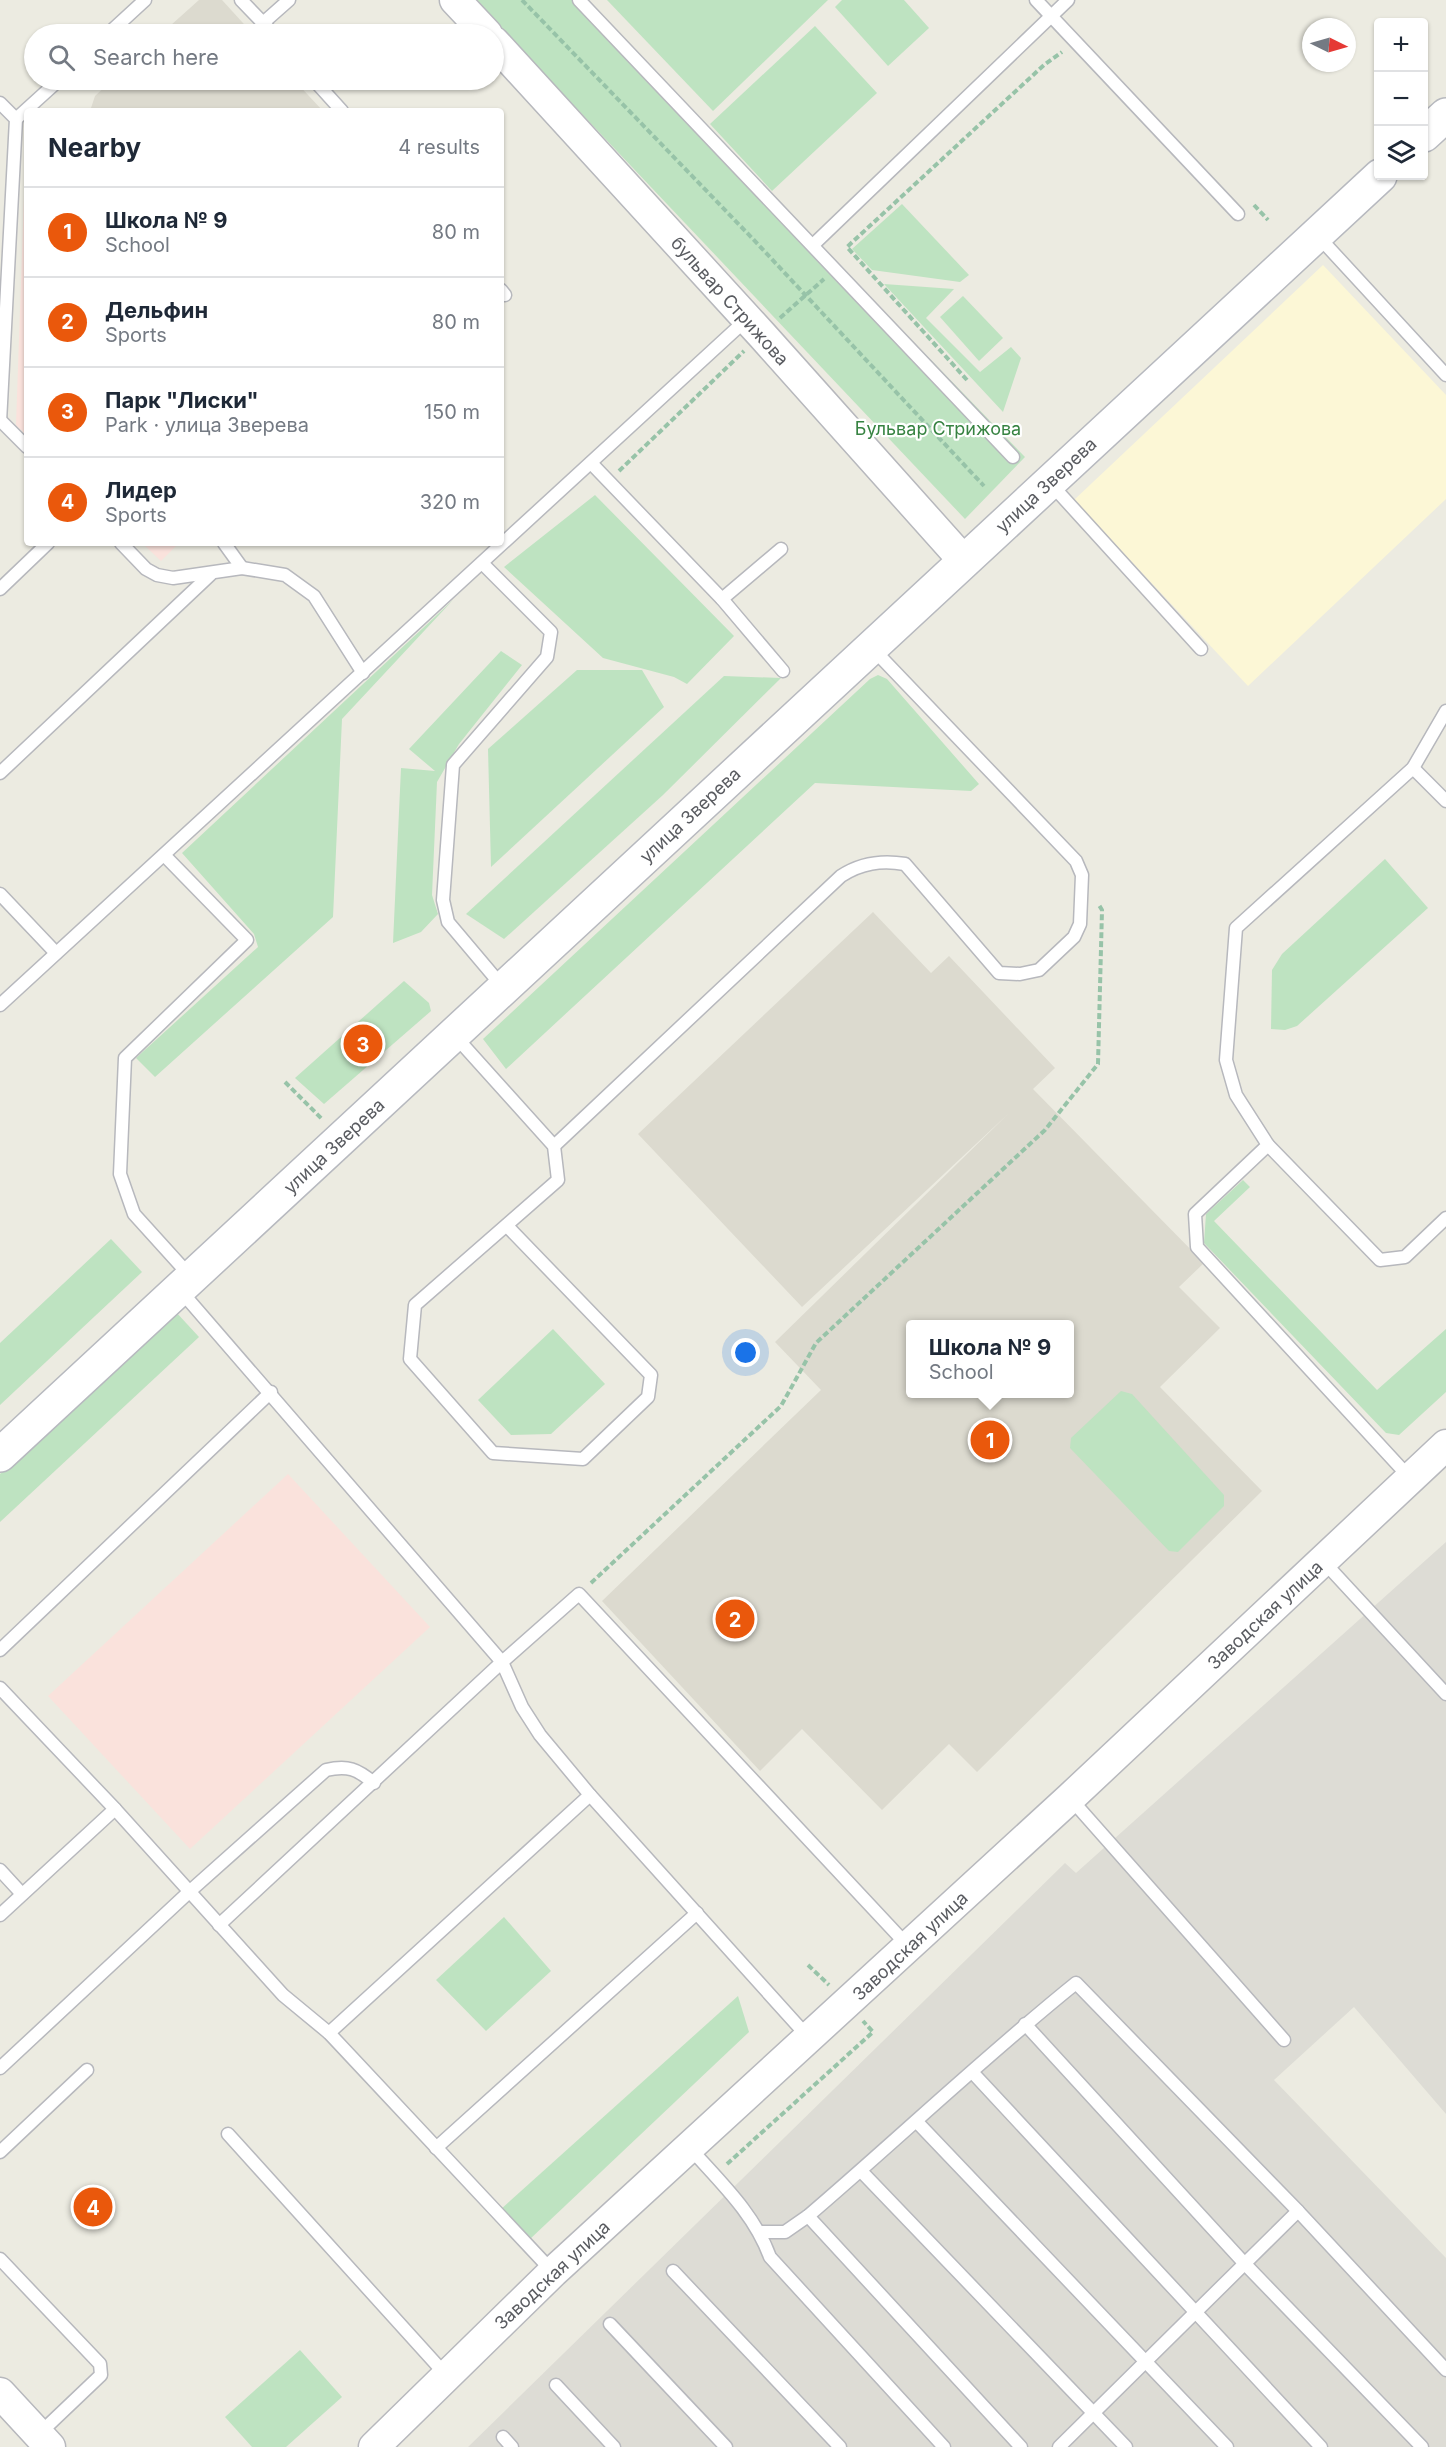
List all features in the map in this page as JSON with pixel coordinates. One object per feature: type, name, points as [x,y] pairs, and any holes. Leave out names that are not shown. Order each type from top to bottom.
[{"type":"main road","points":[[1428,131],[1446,115]]},
{"type":"main road","name":"улица Зверева","points":[[0,1455],[455,1036],[870,646],[1376,180]]},
{"type":"street","points":[[455,0],[478,24]]},
{"type":"street","name":"бульвар Стрижова","points":[[504,53],[964,561]]},
{"type":"street","name":"Заводская улица","points":[[374,2447],[553,2272],[1070,1798],[1446,1445]]},
{"type":"street","points":[[0,2393],[44,2441]]},
{"type":"lane","points":[[119,24],[145,0]]},
{"type":"lane","points":[[241,0],[263,23],[289,0]]},
{"type":"lane","points":[[579,0],[814,244],[1013,457]]},
{"type":"lane","points":[[1036,0],[1238,214]]},
{"type":"lane","points":[[814,244],[1068,0]]},
{"type":"lane","points":[[28,108],[48,90]]},
{"type":"lane","points":[[323,90],[339,108]]},
{"type":"lane","points":[[0,103],[16,119]]},
{"type":"lane","points":[[24,112],[16,119],[1,421],[24,444]]},
{"type":"lane","points":[[1316,234],[1446,375]]},
{"type":"lane","points":[[504,543],[591,463],[754,327]]},
{"type":"lane","points":[[591,463],[722,599],[783,671]]},
{"type":"lane","points":[[1049,483],[1200,649]]},
{"type":"lane","points":[[0,589],[45,546]]},
{"type":"lane","points":[[124,546],[146,569],[158,575],[174,578],[210,575],[242,568],[285,576],[314,596],[363,673]]},
{"type":"lane","points":[[226,546],[242,568]]},
{"type":"lane","points":[[0,1005],[501,546]]},
{"type":"lane","points":[[722,599],[781,549]]},
{"type":"lane","points":[[482,563],[551,632],[547,657],[453,765],[443,900],[448,922],[505,989]]},
{"type":"lane","points":[[0,773],[210,575]]},
{"type":"lane","points":[[554,1146],[840,876],[856,867],[885,861],[905,864],[999,973],[1020,974],[1039,970],[1074,937],[1080,924],[1082,875],[1076,861],[870,646]]},
{"type":"lane","points":[[1446,711],[1413,768],[1236,928],[1226,1060],[1236,1095],[1268,1145],[1380,1260],[1405,1257],[1446,1218]]},
{"type":"lane","points":[[1413,768],[1446,801]]},
{"type":"lane","points":[[165,856],[247,940],[125,1058],[120,1174],[134,1214],[271,1392],[502,1662],[522,1707],[540,1735],[590,1795],[808,2038]]},
{"type":"lane","points":[[0,894],[56,953]]},
{"type":"lane","points":[[455,1036],[554,1146],[558,1179],[415,1305],[410,1359],[493,1453],[583,1459],[648,1397],[651,1375],[507,1226]]},
{"type":"lane","points":[[1268,1145],[1195,1214],[1197,1248],[1410,1478]]},
{"type":"lane","points":[[0,1650],[271,1392]]},
{"type":"lane","points":[[1322,1561],[1446,1694]]},
{"type":"lane","points":[[219,1925],[502,1662],[579,1594],[908,1947]]},
{"type":"lane","points":[[0,1688],[115,1809],[283,1995],[329,2033],[553,2272]]},
{"type":"lane","points":[[0,2068],[189,1892],[326,1770],[343,1766],[357,1769],[374,1783]]},
{"type":"lane","points":[[329,2033],[590,1795]]},
{"type":"lane","points":[[1070,1798],[1284,2040]]},
{"type":"lane","points":[[0,1915],[115,1809]]},
{"type":"lane","points":[[0,1870],[22,1894]]},
{"type":"lane","points":[[436,2148],[697,1912]]},
{"type":"lane","points":[[761,2232],[785,2232],[808,2216],[973,2073],[1025,2024],[1076,1983],[1298,2211],[1446,2370]]},
{"type":"lane","points":[[1025,2024],[1245,2264],[1422,2447]]},
{"type":"lane","points":[[0,2152],[87,2070]]},
{"type":"lane","points":[[973,2073],[1321,2447]]},
{"type":"lane","points":[[916,2122],[1227,2447]]},
{"type":"lane","points":[[228,2134],[447,2376]]},
{"type":"lane","points":[[689,2147],[744,2208],[761,2232],[770,2256],[944,2447]]},
{"type":"lane","points":[[861,2171],[1126,2447]]},
{"type":"lane","points":[[1059,2447],[1298,2211]]},
{"type":"lane","points":[[808,2216],[1021,2447]]},
{"type":"lane","points":[[0,2259],[100,2364],[101,2375],[44,2441]]},
{"type":"lane","points":[[673,2271],[840,2447]]},
{"type":"lane","points":[[610,2324],[726,2447]]},
{"type":"lane","points":[[556,2385],[614,2447]]},
{"type":"lane","points":[[503,2437],[512,2447]]},
{"type":"path","points":[[522,0],[806,295],[984,486]]},
{"type":"path","points":[[970,384],[847,248],[1044,65],[1075,43]]},
{"type":"path","points":[[607,482],[754,327],[806,295],[836,268]]},
{"type":"path","points":[[579,1594],[781,1406],[816,1343],[1045,1130],[1098,1064],[1102,910],[1082,875]]},
{"type":"path","points":[[721,2169],[873,2032]]},
{"type":"shaded area","points":[[199,0],[222,0],[244,24],[172,24]]},
{"type":"shaded area","points":[[101,90],[303,90],[320,108],[91,108],[95,96]]},
{"type":"shaded area","points":[[24,196],[24,433],[16,425]]},
{"type":"shaded area","points":[[1323,265],[1446,395],[1446,499],[1248,686],[1074,500]]},
{"type":"shaded area","points":[[145,546],[176,546],[161,561]]},
{"type":"shaded area","points":[[873,912],[931,973],[949,956],[1055,1068],[1033,1089],[1204,1263],[1179,1287],[1220,1328],[1160,1387],[1262,1491],[977,1772],[949,1744],[882,1810],[802,1729],[760,1771],[602,1601],[821,1390],[775,1342],[1008,1114],[802,1307],[638,1134]]},
{"type":"shaded area","points":[[288,1474],[430,1627],[190,1849],[48,1696]]},
{"type":"shaded area","points":[[1446,1542],[1446,2114],[1354,2007],[1274,2080],[1446,2258],[1446,2447],[468,2447],[1065,1863],[1076,1873]]},
{"type":"green space","name":"Бульвар Стрижова","points":[[474,0],[582,0],[1025,457],[965,519],[504,32],[504,24],[497,24]]},
{"type":"green space","points":[[607,0],[828,0],[713,111]]},
{"type":"green space","points":[[842,0],[904,0],[929,28],[888,66],[835,7]]},
{"type":"green space","points":[[815,26],[877,93],[772,191],[710,124]]},
{"type":"green space","points":[[902,204],[969,275],[960,282],[872,270],[852,249]]},
{"type":"green space","points":[[884,284],[954,289],[926,318],[980,372],[1011,347],[1021,358],[1003,412]]},
{"type":"green space","points":[[963,296],[1003,338],[979,361],[940,317]]},
{"type":"green space","points":[[595,495],[734,636],[687,684],[674,677],[603,658],[504,567]]},
{"type":"green space","points":[[453,600],[342,719],[333,917],[155,1077],[136,1058],[258,947],[254,934],[182,853]]},
{"type":"green space","points":[[501,651],[522,665],[459,744],[437,782],[432,895],[438,914],[421,932],[393,943],[401,768],[435,771],[409,749]]},
{"type":"green space","points":[[577,670],[642,670],[664,707],[491,867],[488,749]]},
{"type":"green space","points":[[878,675],[887,679],[979,784],[971,791],[815,783],[506,1069],[483,1039],[870,679]]},
{"type":"green space","points":[[724,676],[781,678],[663,795],[504,939],[466,914]]},
{"type":"green space","points":[[1385,859],[1428,908],[1297,1026],[1285,1030],[1271,1029],[1272,970],[1282,954]]},
{"type":"green space","points":[[404,981],[429,1003],[431,1011],[324,1104],[295,1078]]},
{"type":"green space","points":[[1243,1180],[1250,1187],[1214,1221],[1377,1390],[1446,1329],[1446,1392],[1399,1435],[1386,1433],[1204,1243],[1206,1214]]},
{"type":"green space","points":[[111,1239],[142,1272],[0,1405],[0,1343]]},
{"type":"green space","points":[[175,1311],[199,1337],[0,1522],[0,1474]]},
{"type":"green space","points":[[553,1329],[605,1384],[551,1434],[511,1435],[478,1400]]},
{"type":"green space","points":[[1121,1391],[1132,1394],[1224,1495],[1224,1506],[1178,1552],[1169,1551],[1070,1448],[1071,1438]]},
{"type":"green space","points":[[504,1917],[551,1971],[486,2031],[436,1980]]},
{"type":"green space","points":[[738,1996],[749,2032],[529,2240],[500,2210]]},
{"type":"green space","points":[[300,2350],[342,2397],[286,2447],[252,2447],[225,2417]]},
{"type":"place","name":"Парк \"Лиски\"","points":[[363,1044]]},
{"type":"place","name":"Школа № 9","points":[[990,1440]]},
{"type":"place","name":"Дельфин","points":[[735,1619]]},
{"type":"place","name":"Лидер","points":[[93,2207]]}]
